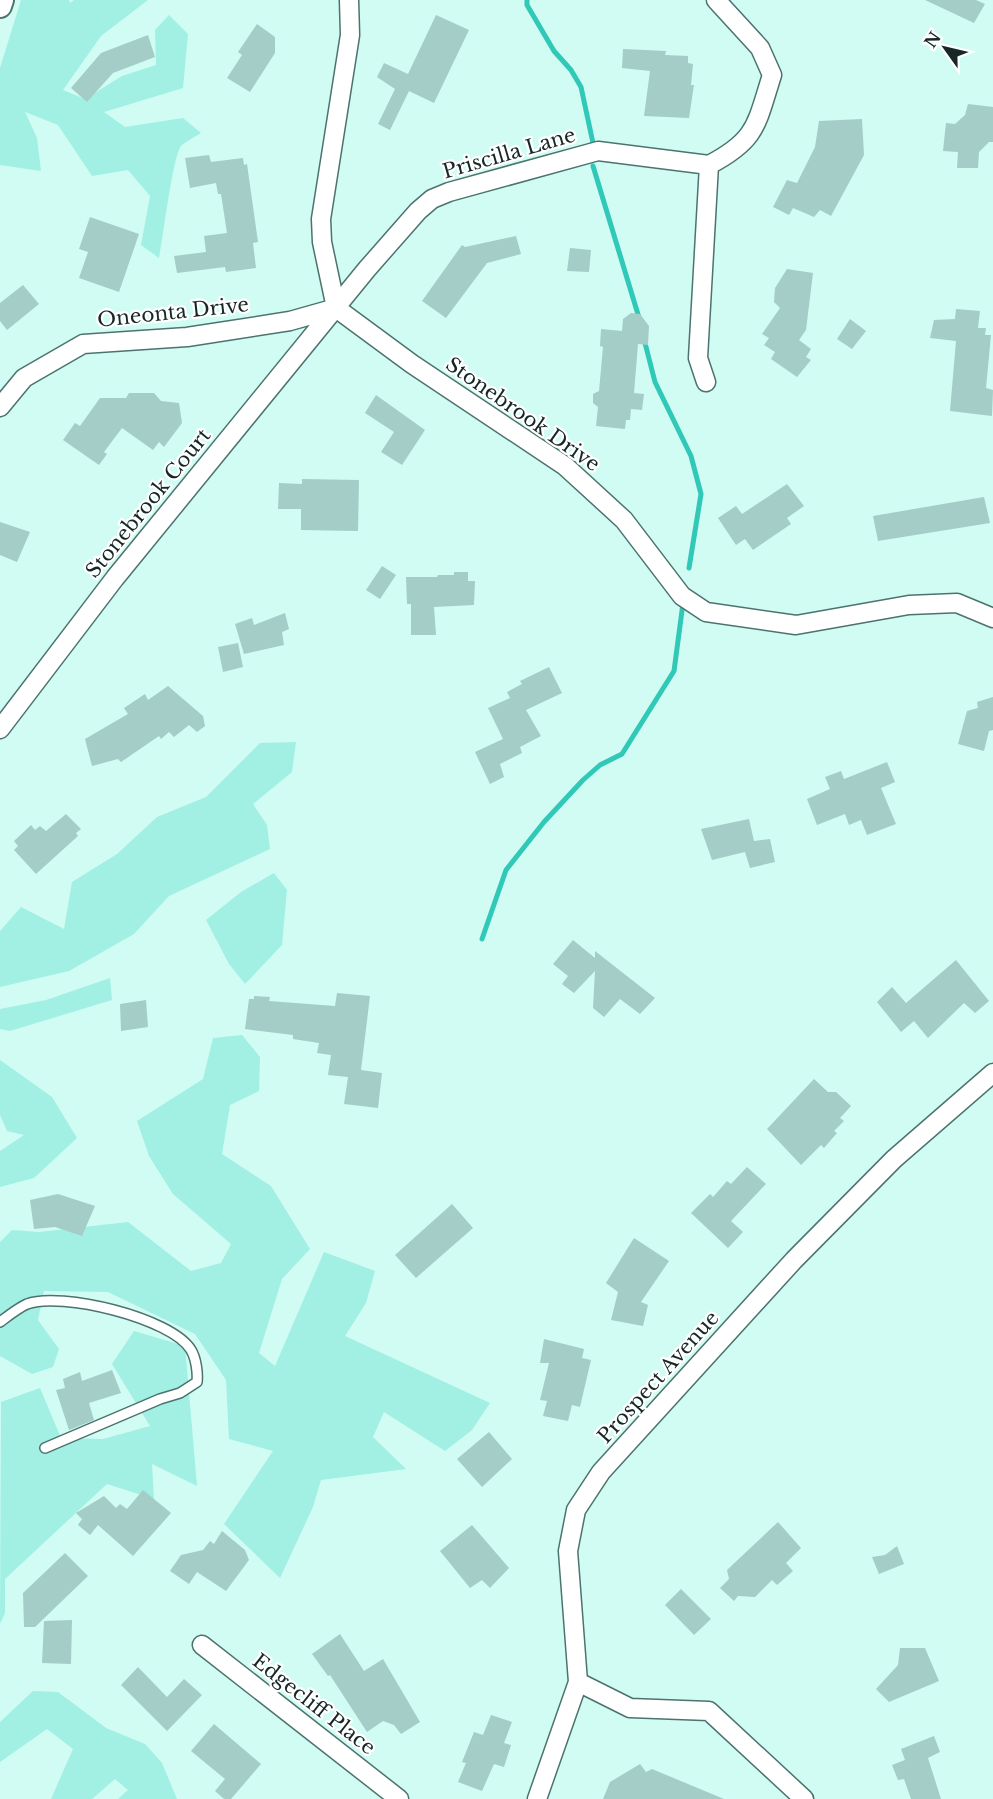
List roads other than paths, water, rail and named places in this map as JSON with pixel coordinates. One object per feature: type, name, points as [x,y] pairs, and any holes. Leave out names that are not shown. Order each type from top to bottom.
[{"type":"street","points":[[0,6],[2,0]]},
{"type":"street","points":[[336,308],[322,242],[321,219],[350,35],[349,0]]},
{"type":"street","points":[[706,381],[698,358],[709,165],[734,152],[751,134],[772,75],[760,48],[716,0]]},
{"type":"street","name":"Priscilla Lane","points":[[336,308],[418,211],[432,199],[449,192],[598,151],[709,165]]},
{"type":"street","name":"Oneonta Drive","points":[[0,407],[24,378],[83,344],[187,337],[290,321],[336,308]]},
{"type":"street","name":"Stonebrook Drive","points":[[336,308],[412,364],[565,466],[624,520],[682,596],[706,612],[796,626],[909,605],[957,603],[993,618]]},
{"type":"street","name":"Stonebrook Court","points":[[0,729],[115,578],[336,308]]},
{"type":"street","name":"Prospect Avenue","points":[[537,1799],[578,1682],[568,1551],[576,1510],[601,1472],[794,1260],[894,1159],[993,1073]]},
{"type":"street","name":"Edgecliff Place","points":[[202,1645],[399,1799]]},
{"type":"street","points":[[578,1682],[630,1708],[709,1711],[804,1799]]},
{"type":"lane","points":[[0,1322],[28,1304],[61,1302],[142,1317],[172,1333],[191,1350],[198,1373],[197,1382],[180,1393],[160,1398],[45,1448]]},
{"type":"waterway","points":[[527,0],[527,5],[554,51],[571,70],[581,87],[593,143]]},
{"type":"waterway","points":[[593,166],[640,321]]},
{"type":"waterway","points":[[644,339],[655,382],[691,456],[701,494],[689,568]]},
{"type":"waterway","points":[[482,939],[506,870],[544,822],[583,780],[600,765],[622,754],[674,671],[683,603]]}]
